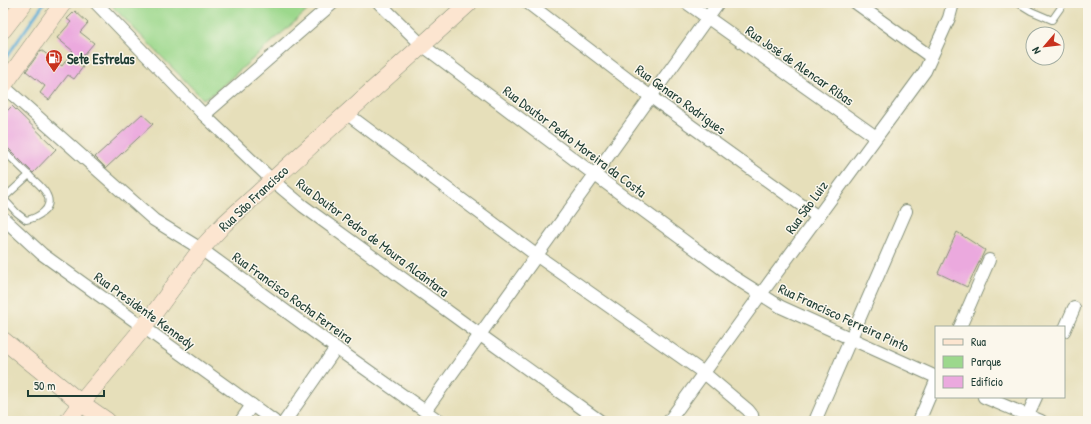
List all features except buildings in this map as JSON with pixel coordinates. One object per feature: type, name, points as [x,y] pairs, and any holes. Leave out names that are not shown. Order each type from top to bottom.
[{"type":"street","points":[[3,30],[24,3]]},
{"type":"street","points":[[3,86],[63,3]]},
{"type":"street","name":"Rua Doutor Pedro de Moura Alcântara","points":[[96,3],[204,115],[272,180],[303,206],[600,421]]},
{"type":"street","points":[[204,115],[333,3]]},
{"type":"street","name":"Rua Doutor Pedro Moreira da Costa","points":[[379,3],[422,46],[732,276],[761,294]]},
{"type":"street","name":"Rua São Francisco","points":[[68,421],[81,403],[144,327],[202,249],[224,224],[469,3]]},
{"type":"street","name":"Rua Genaro Rodrigues","points":[[528,3],[651,97],[818,217]]},
{"type":"street","name":"Rua José de Alencar Ribas","points":[[687,3],[876,137]]},
{"type":"street","points":[[425,410],[718,3]]},
{"type":"street","points":[[856,3],[931,57]]},
{"type":"street","name":"Rua São Luiz","points":[[669,421],[925,71],[949,18],[953,3]]},
{"type":"street","name":"Rua Francisco Rocha Ferreira","points":[[3,86],[154,220],[202,249],[336,348],[439,421]]},
{"type":"street","points":[[346,113],[536,255],[704,373],[748,410],[752,418]]},
{"type":"street","points":[[815,421],[906,211]]},
{"type":"street","name":"Rua Presidente Kennedy","points":[[3,218],[42,254],[274,421]]},
{"type":"street","points":[[960,326],[989,260]]},
{"type":"street","name":"Rua Francisco Ferreira Pinto","points":[[761,294],[782,307],[935,377]]},
{"type":"street","points":[[1065,329],[1074,308]]},
{"type":"street","points":[[3,340],[81,403],[107,421]]},
{"type":"street","points":[[285,421],[336,348]]},
{"type":"street","points":[[919,421],[935,383]]},
{"type":"street","points":[[986,398],[1026,418],[1041,421]]},
{"type":"street","points":[[1026,418],[1036,398]]},
{"type":"street","points":[[241,421],[252,405]]},
{"type":"lane","points":[[1018,3],[1031,11],[1052,20],[1064,3]]},
{"type":"lane","points":[[3,150],[29,175],[42,188],[48,196],[49,203],[46,210],[38,216],[26,220],[3,198],[29,175]]},
{"type":"green space","points":[[111,3],[316,3],[214,93],[203,99],[114,8]]},
{"type":"waterway","points":[[3,62],[44,3]]},
{"type":"place","name":"Sete Estrelas","points":[[54,73]]}]
